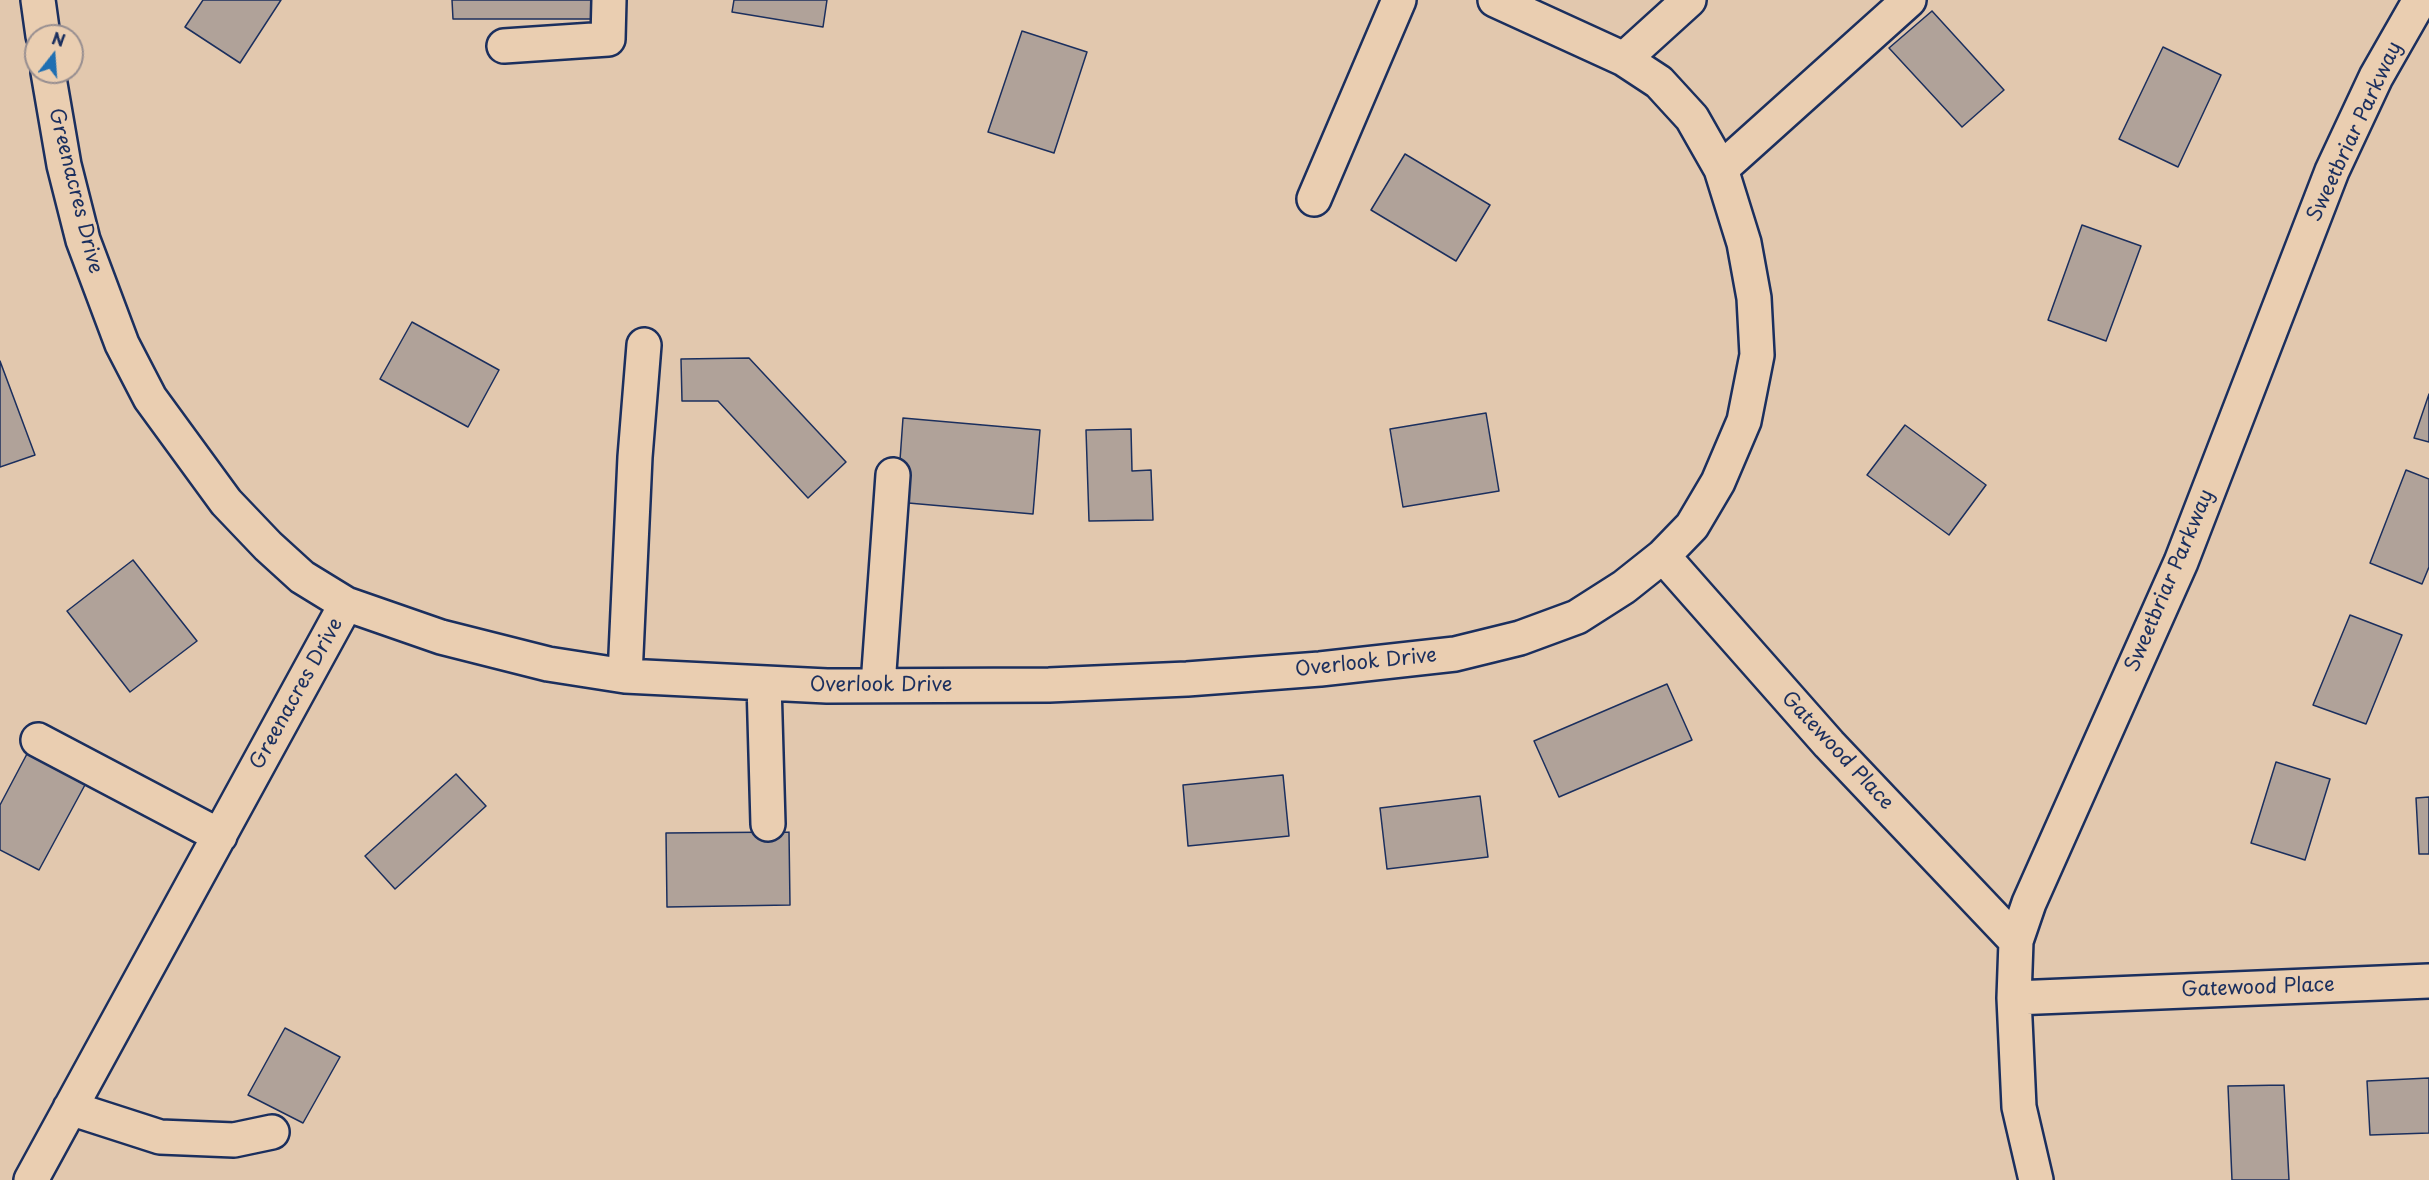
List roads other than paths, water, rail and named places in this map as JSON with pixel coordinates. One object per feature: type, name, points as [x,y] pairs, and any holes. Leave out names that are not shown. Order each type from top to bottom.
[{"type":"street","points":[[38,0],[41,24]]},
{"type":"street","points":[[504,46],[608,39],[609,0]]},
{"type":"street","points":[[1314,199],[1399,0]]},
{"type":"street","name":"Overlook Drive","points":[[346,604],[441,637],[548,664],[625,676],[826,686],[1049,686],[1320,669],[1455,654],[1520,638],[1577,617],[1624,587],[1663,556],[1692,526],[1718,482],[1744,421],[1757,355],[1754,298],[1744,243],[1720,169],[1692,118],[1659,82],[1624,59],[1495,0]]},
{"type":"street","points":[[1624,59],[1689,0]]},
{"type":"street","points":[[1720,169],[1909,0]]},
{"type":"street","name":"Sweetbriar Parkway","points":[[2036,1180],[2019,1107],[2014,998],[2016,941],[2028,903],[2181,562],[2332,171],[2376,77],[2420,0]]},
{"type":"street","name":"Greenacres Drive","points":[[31,1180],[346,604],[302,577],[267,546],[226,502],[150,398],[122,344],[83,240],[64,165],[50,84]]},
{"type":"street","points":[[625,676],[635,457],[644,345]]},
{"type":"street","points":[[878,685],[893,475]]},
{"type":"street","name":"Gatewood Place","points":[[1663,556],[1829,744],[2016,941]]},
{"type":"street","points":[[764,683],[768,824]]},
{"type":"street","points":[[38,740],[220,836]]},
{"type":"street","name":"Gatewood Place","points":[[2014,998],[2429,981]]},
{"type":"street","points":[[70,1108],[160,1137],[234,1140],[272,1132]]}]
